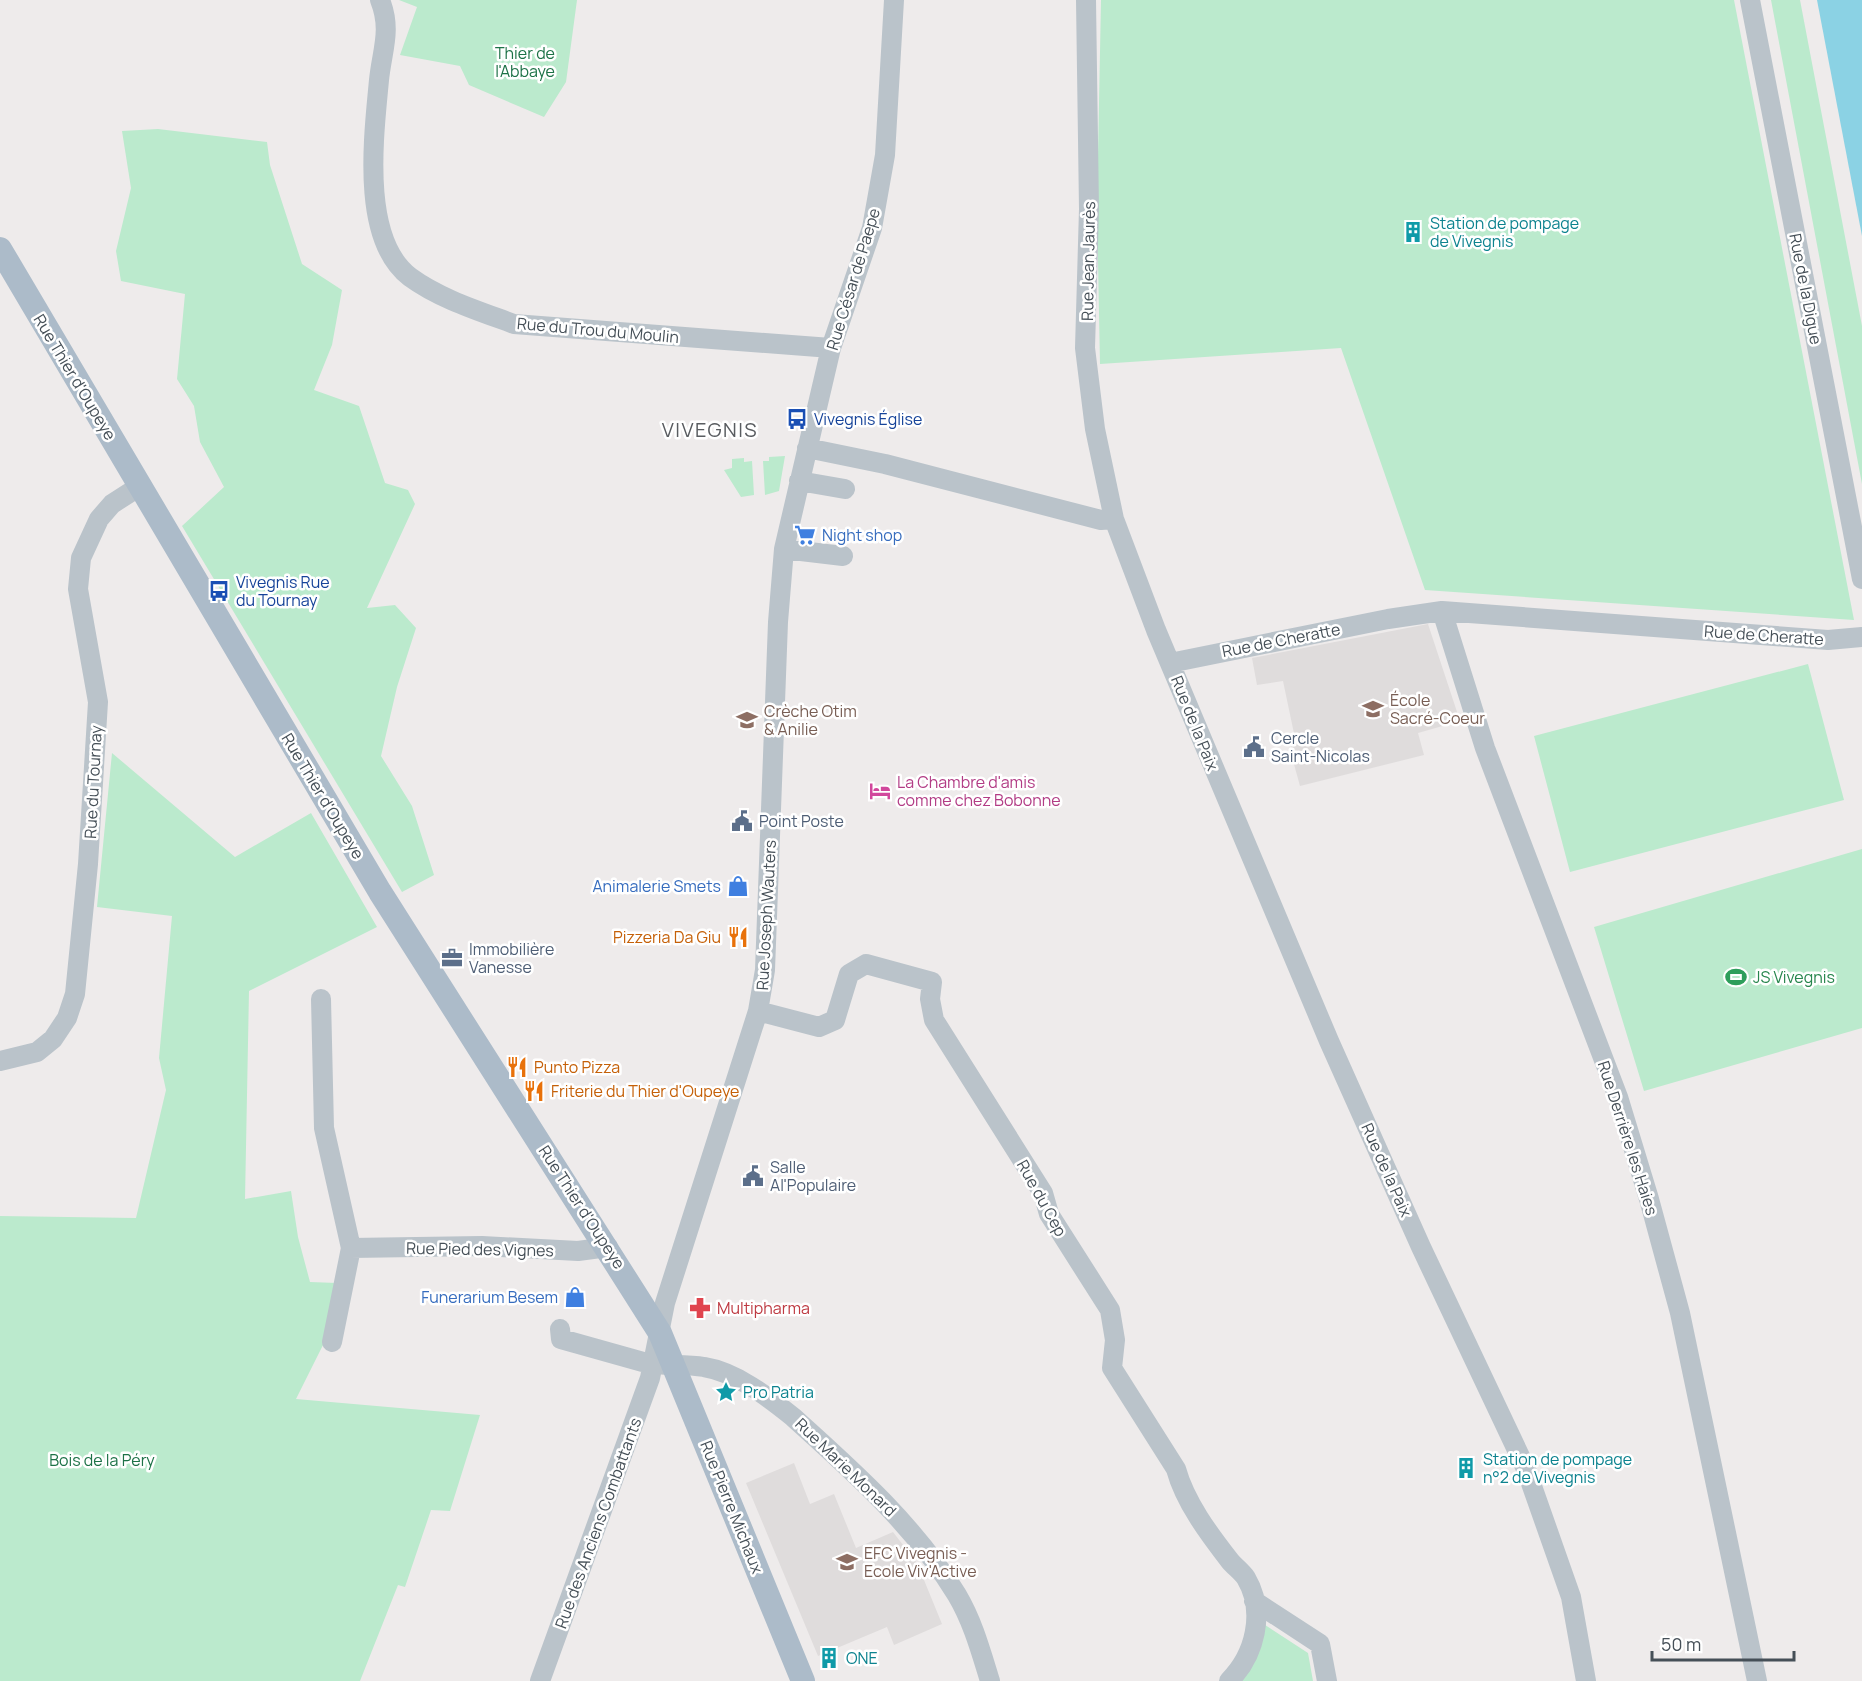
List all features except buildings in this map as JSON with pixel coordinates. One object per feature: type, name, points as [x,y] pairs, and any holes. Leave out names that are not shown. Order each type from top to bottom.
[{"type":"main road","name":"Rue Thier d'Oupeye","points":[[0,249],[380,892],[608,1247],[660,1333]]},
{"type":"main road","name":"Rue Pierre Michaux","points":[[660,1333],[664,1365],[803,1681]]},
{"type":"street","name":"Rue du Trou du Moulin","points":[[380,0],[388,20],[379,78],[372,172],[375,203],[382,232],[395,260],[409,276],[470,308],[514,324],[831,348]]},
{"type":"street","name":"Rue César de Paepe","points":[[807,448],[831,348],[872,228],[883,166],[894,0]]},
{"type":"street","name":"Rue Jean Jaurès","points":[[1086,0],[1089,209],[1085,348],[1095,429],[1114,519]]},
{"type":"street","name":"Rue de la Digue","points":[[1750,0],[1862,579]]},
{"type":"street","points":[[807,448],[885,464],[1101,520],[1114,519],[1170,663]]},
{"type":"street","name":"Rue Joseph Wauters","points":[[660,1333],[665,1303],[758,1011],[765,970],[778,622],[784,549],[807,448]]},
{"type":"street","points":[[799,481],[845,489]]},
{"type":"street","name":"Rue du Tournay","points":[[0,1061],[37,1052],[53,1039],[67,1018],[75,994],[88,864],[98,702],[78,589],[81,558],[99,519],[112,504],[140,486]]},
{"type":"street","points":[[784,549],[843,556]]},
{"type":"street","name":"Rue de Cheratte","points":[[1170,663],[1388,619],[1442,611],[1828,639],[1862,637]]},
{"type":"street","name":"Rue Derrière les Haies","points":[[1442,611],[1485,748],[1618,1097],[1649,1199],[1680,1313],[1757,1681]]},
{"type":"street","name":"Rue de la Paix","points":[[1170,663],[1329,1041],[1421,1247],[1526,1469],[1571,1597],[1586,1681]]},
{"type":"street","name":"Rue du Cep","points":[[758,1011],[819,1027],[834,1020],[849,974],[866,964],[932,982],[930,999],[934,1020],[1043,1193],[1049,1214],[1110,1310],[1115,1340],[1112,1368],[1176,1469],[1181,1487],[1209,1532],[1246,1578],[1254,1601],[1256,1629],[1251,1650],[1242,1669],[1229,1681]]},
{"type":"street","points":[[321,999],[324,1128],[351,1248],[332,1342]]},
{"type":"street","name":"Rue Pied des Vignes","points":[[351,1248],[482,1246],[579,1251],[608,1247]]},
{"type":"street","points":[[560,1329],[561,1339],[664,1365]]},
{"type":"street","name":"Rue des Anciens Combattants","points":[[540,1681],[664,1365]]},
{"type":"street","name":"Rue Marie Monard","points":[[664,1365],[707,1367],[727,1374],[776,1403],[871,1488],[906,1527],[958,1596],[969,1618],[990,1681]]},
{"type":"street","points":[[1254,1601],[1320,1644],[1327,1681]]},
{"type":"shaded area","name":"École Sacré-Coeur","points":[[1428,624],[1460,721],[1418,733],[1424,755],[1300,786],[1292,757],[1291,744],[1296,743],[1283,681],[1257,685],[1252,658]]},
{"type":"shaded area","name":"EFC Vivegnis - Ecole Viv'Active","points":[[794,1463],[810,1504],[834,1494],[856,1548],[893,1532],[927,1576],[924,1580],[942,1624],[894,1645],[887,1627],[818,1656],[746,1483]]},
{"type":"green space","name":"Thier de l'Abbaye","points":[[399,0],[577,0],[566,82],[544,117],[469,85],[460,66],[400,55],[417,7]]},
{"type":"green space","points":[[1101,0],[1734,0],[1854,620],[1425,590],[1341,348],[1100,364],[1097,207]]},
{"type":"green space","points":[[1771,0],[1800,0],[1862,326],[1862,484]]},
{"type":"green space","points":[[158,129],[267,142],[270,165],[302,264],[342,290],[332,345],[314,390],[359,406],[385,483],[408,490],[415,504],[367,608],[395,605],[416,628],[397,687],[381,756],[412,806],[434,875],[402,892],[182,526],[224,487],[200,442],[194,406],[177,379],[185,294],[121,281],[116,251],[131,188],[122,131]]},
{"type":"green space","points":[[785,456],[779,491],[765,495],[763,461],[769,461],[769,457]]},
{"type":"green space","points":[[744,458],[744,462],[752,461],[754,495],[741,497],[724,470],[732,468],[732,459]]},
{"type":"green space","points":[[1808,664],[1844,800],[1570,872],[1534,736]]},
{"type":"green space","name":"Bois de la Péry","points":[[112,753],[235,857],[311,813],[377,927],[249,991],[245,1199],[291,1191],[298,1237],[310,1282],[337,1283],[325,1341],[296,1399],[480,1415],[450,1511],[431,1510],[405,1587],[398,1585],[360,1681],[0,1681],[0,1216],[136,1218],[166,1090],[159,1058],[172,916],[97,907]]},
{"type":"green space","name":"JS Vivegnis","points":[[1862,849],[1862,1028],[1644,1091],[1594,927]]},
{"type":"green space","points":[[1262,1623],[1308,1653],[1313,1681],[1239,1681]]},
{"type":"water","points":[[1817,0],[1862,0],[1862,236]]},
{"type":"place","name":"Station de pompage de Vivegnis","points":[[1413,232]]},
{"type":"place","name":"Vivegnis Église","points":[[797,419]]},
{"type":"place","name":"Night shop","points":[[805,535]]},
{"type":"place","name":"Vivegnis Rue du Tournay","points":[[219,591]]},
{"type":"place","name":"École Sacré-Coeur","points":[[1373,709]]},
{"type":"place","name":"Crèche Otim & Anilie","points":[[747,720]]},
{"type":"place","name":"Cercle Saint-Nicolas","points":[[1254,747]]},
{"type":"place","name":"La Chambre d'amis comme chez Bobonne","points":[[880,791]]},
{"type":"place","name":"Point Poste","points":[[742,821]]},
{"type":"place","name":"Animalerie Smets","points":[[738,886]]},
{"type":"place","name":"Pizzeria Da Giu","points":[[738,937]]},
{"type":"place","name":"Immobilière Vanesse","points":[[452,958]]},
{"type":"place","name":"JS Vivegnis","points":[[1736,977]]},
{"type":"place","name":"Punto Pizza","points":[[517,1067]]},
{"type":"place","name":"Friterie du Thier d'Oupeye","points":[[534,1091]]},
{"type":"place","name":"Salle Al'Populaire","points":[[753,1176]]},
{"type":"place","name":"Funerarium Besem","points":[[575,1297]]},
{"type":"place","name":"Multipharma","points":[[700,1308]]},
{"type":"place","name":"Pro Patria","points":[[726,1392]]},
{"type":"place","name":"Station de pompage n°2 de Vivegnis","points":[[1466,1468]]},
{"type":"place","name":"EFC Vivegnis - Ecole Viv'Active","points":[[847,1562]]},
{"type":"place","name":"ONE","points":[[829,1658]]},
{"type":"district","name":"VIVEGNIS","points":[[710,430]]}]
